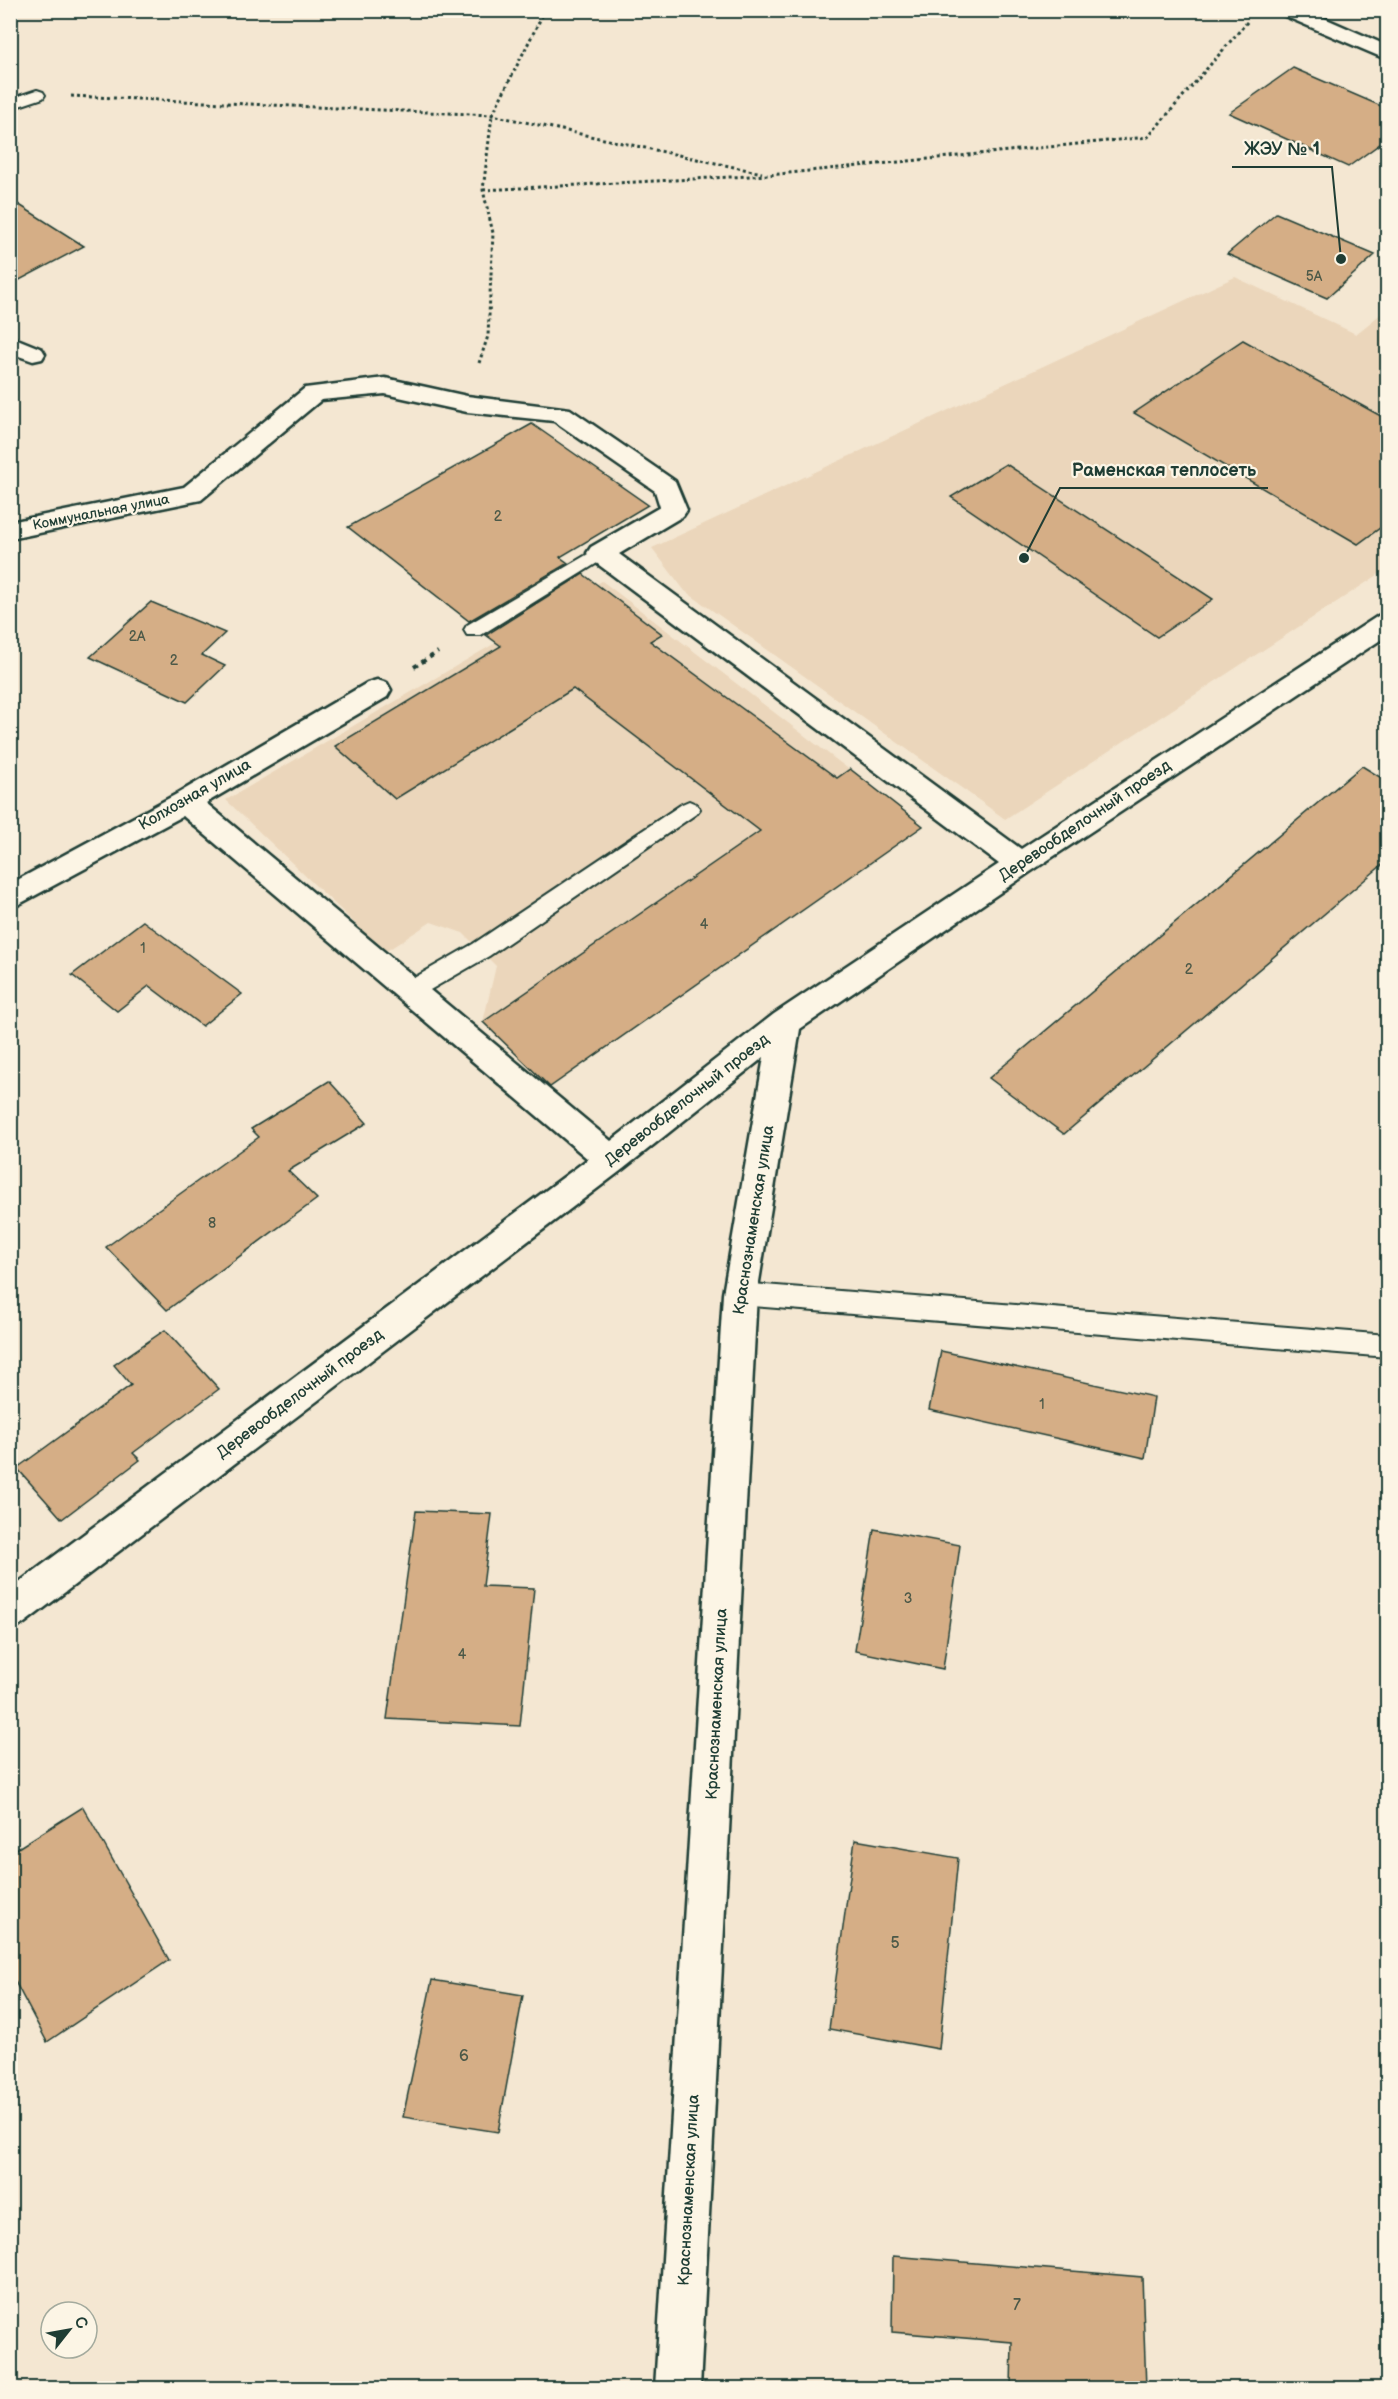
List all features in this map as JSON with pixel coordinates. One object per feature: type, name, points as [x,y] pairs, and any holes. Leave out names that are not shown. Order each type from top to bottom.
[{"type":"street","points":[[1287,10],[1388,54]]},
{"type":"street","points":[[10,343],[33,354]]},
{"type":"street","name":"Коммунальная улица","points":[[10,531],[192,494],[314,393],[385,386],[467,404]]},
{"type":"street","points":[[467,404],[561,414],[666,487],[674,510],[600,553],[1020,864]]},
{"type":"street","name":"Деревообделочный проезд","points":[[10,1612],[611,1160],[785,1023],[1020,864],[1388,622]]},
{"type":"street","name":"Колхозная улица","points":[[10,898],[185,802],[377,690]]},
{"type":"street","points":[[185,802],[408,992],[611,1160]]},
{"type":"street","name":"Краснознаменская улица","points":[[678,2388],[740,1294],[785,1023]]},
{"type":"lane","points":[[10,104],[37,95]]},
{"type":"lane","points":[[474,630],[600,553]]},
{"type":"lane","points":[[408,992],[480,950],[689,809]]},
{"type":"lane","points":[[740,1294],[1388,1346]]},
{"type":"path","points":[[467,404],[488,336],[493,233],[483,190],[492,115],[545,10]]},
{"type":"path","points":[[483,190],[769,175],[1148,137],[1251,17]]},
{"type":"path","points":[[37,95],[492,115],[769,175]]},
{"type":"path","points":[[377,690],[474,630]]},
{"type":"shaded area","points":[[1235,277],[1356,334],[1387,309],[1387,569],[1005,819],[685,591],[652,548]]},
{"type":"shaded area","points":[[602,581],[923,826],[549,1088],[483,1022],[496,966],[463,933],[431,922],[385,952],[226,800]]},
{"type":"building","points":[[1293,68],[1388,109],[1388,138],[1348,167],[1229,113]]},
{"type":"building","points":[[10,199],[84,246],[10,285]]},
{"type":"building","points":[[1276,213],[1375,255],[1327,298],[1227,254]]},
{"type":"building","points":[[1243,340],[1388,420],[1388,522],[1358,544],[1134,413]]},
{"type":"building","points":[[532,424],[648,505],[560,557],[568,563],[469,621],[348,527]]},
{"type":"building","points":[[1006,464],[1213,599],[1157,637],[951,497]]},
{"type":"building","points":[[583,574],[662,634],[650,641],[837,778],[850,769],[923,826],[550,1087],[483,1022],[760,831],[573,689],[395,799],[335,746],[501,646],[486,635]]},
{"type":"building","points":[[151,602],[225,633],[202,655],[225,666],[187,702],[90,657]]},
{"type":"building","points":[[1362,766],[1388,782],[1388,860],[1064,1134],[989,1078]]},
{"type":"building","points":[[143,921],[242,994],[202,1026],[149,986],[117,1011],[72,975]]},
{"type":"building","points":[[329,1081],[367,1123],[288,1171],[317,1199],[167,1310],[106,1247],[259,1137],[251,1129]]},
{"type":"building","points":[[165,1330],[219,1389],[133,1453],[140,1460],[62,1519],[17,1468],[131,1385],[114,1365]]},
{"type":"building","points":[[941,1351],[1154,1397],[1145,1458],[929,1410]]},
{"type":"building","points":[[416,1511],[492,1514],[483,1586],[534,1588],[520,1726],[387,1719]]},
{"type":"building","points":[[874,1529],[960,1545],[943,1669],[855,1651]]},
{"type":"building","points":[[83,1807],[169,1960],[47,2042],[10,1972],[10,1853]]},
{"type":"building","points":[[855,1840],[958,1858],[939,2049],[829,2029]]},
{"type":"building","points":[[432,1980],[523,1995],[498,2132],[403,2117]]},
{"type":"building","points":[[893,2256],[1142,2277],[1146,2388],[1011,2388],[1012,2342],[892,2332]]},
{"type":"place","name":"ЖЭУ № 1","points":[[1341,259]]},
{"type":"place","name":"Раменская теплосеть","points":[[1024,558]]}]
